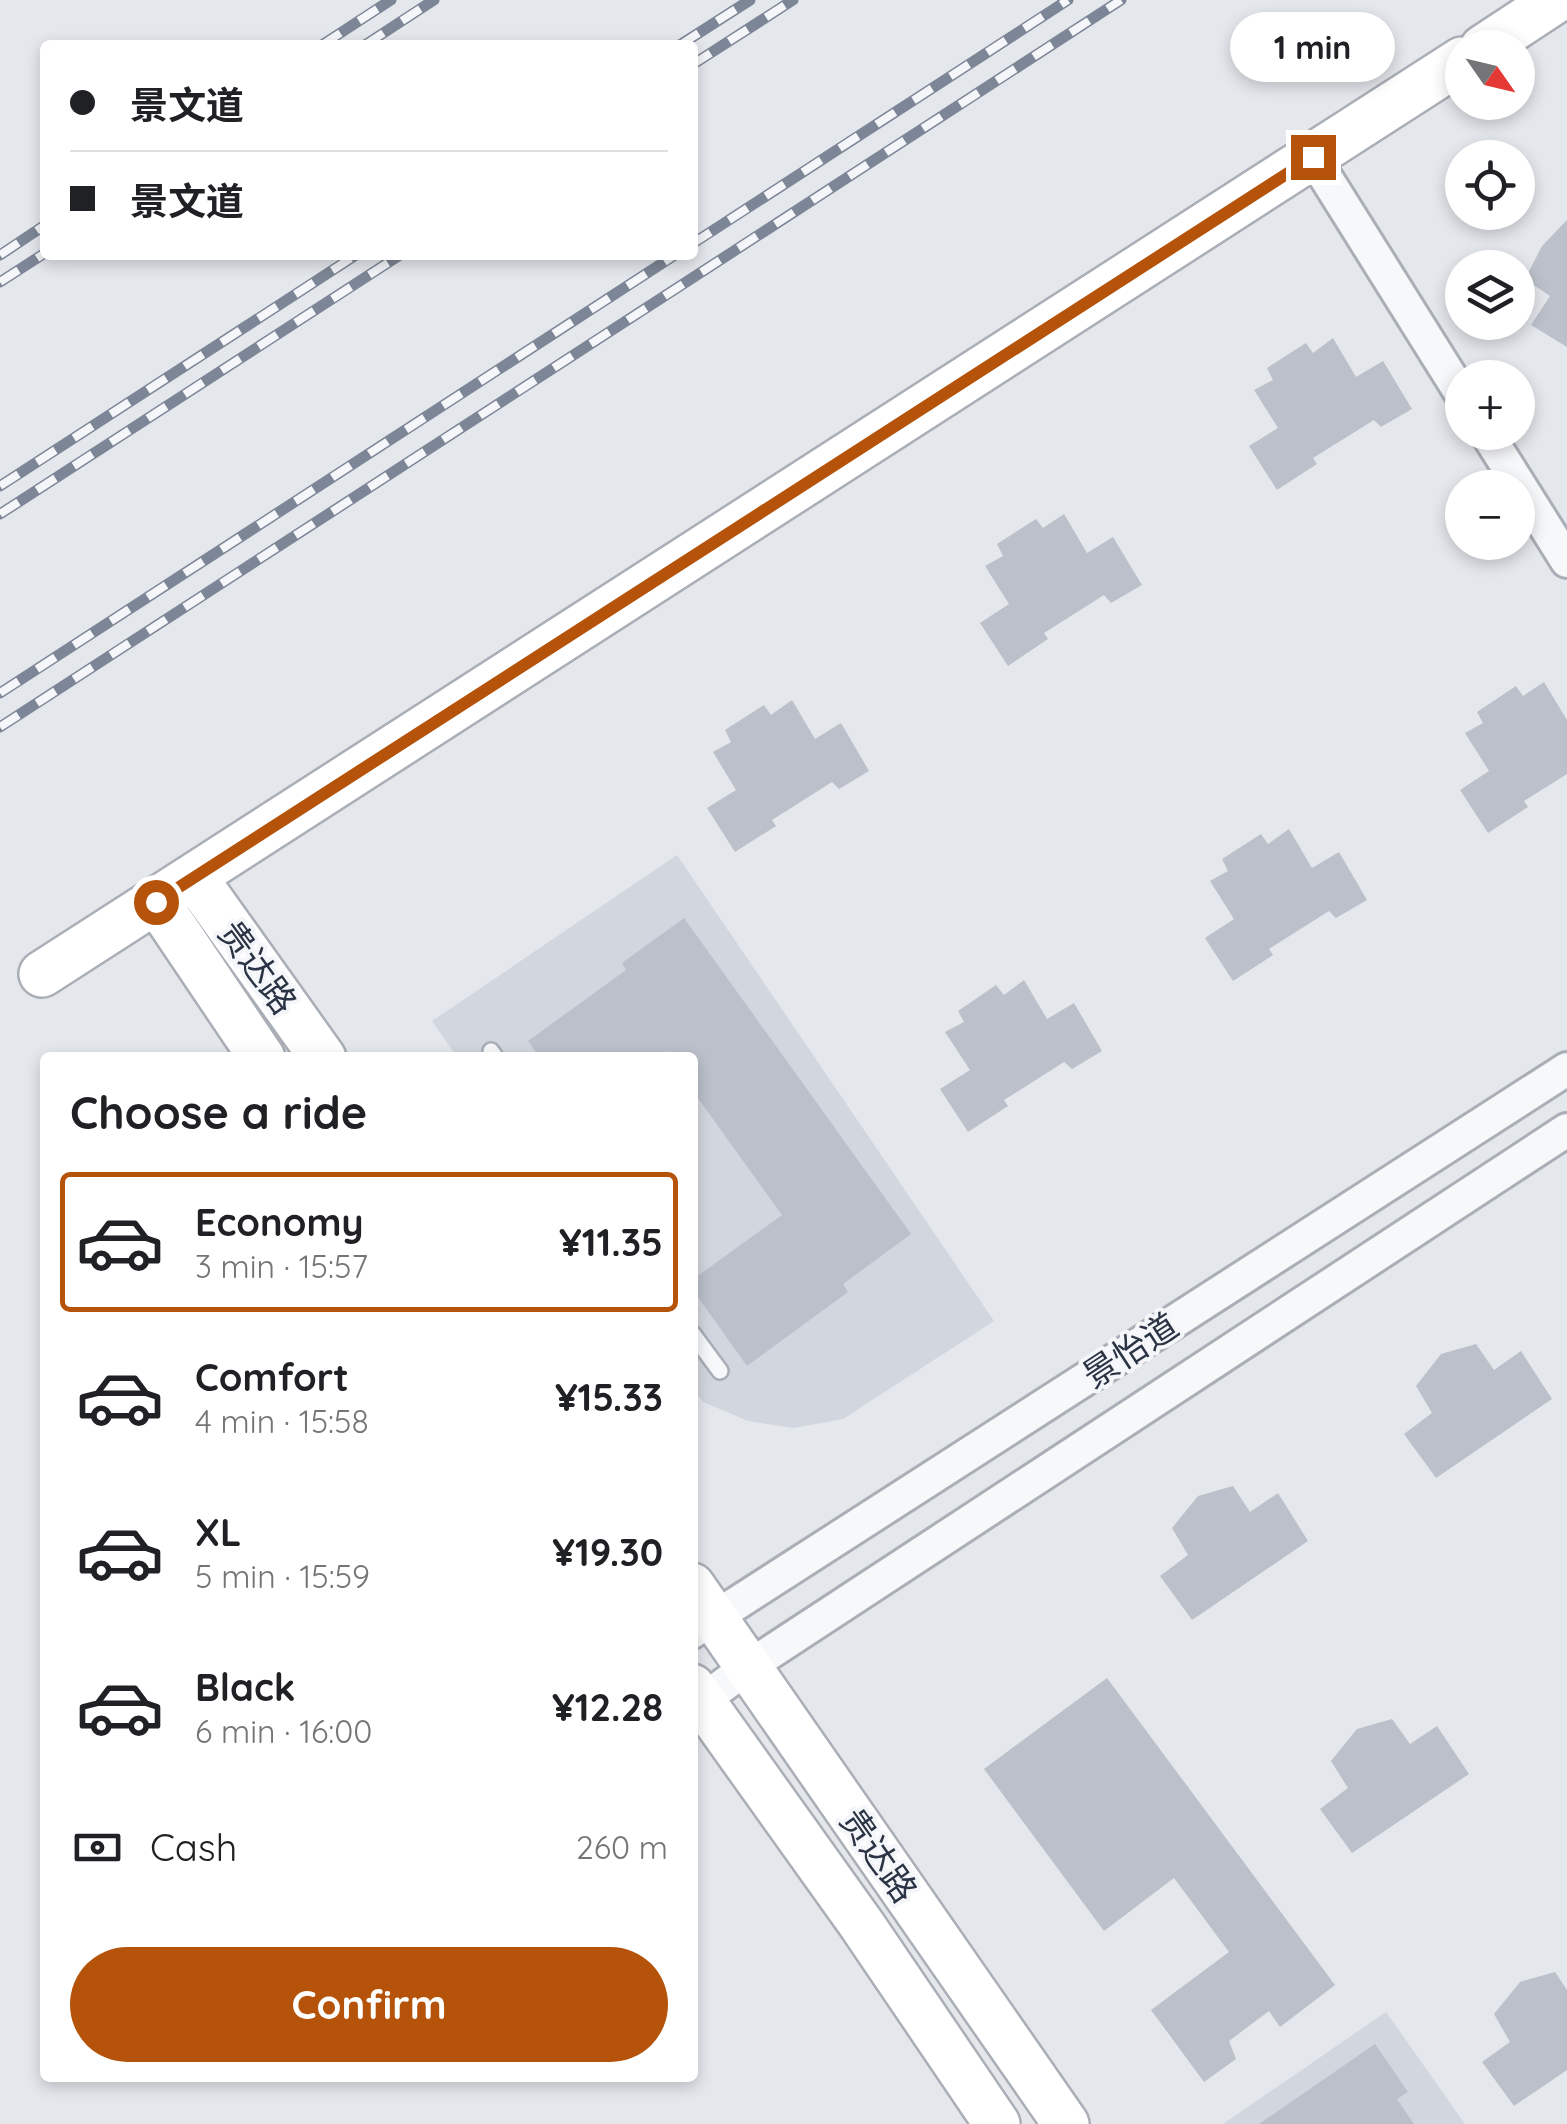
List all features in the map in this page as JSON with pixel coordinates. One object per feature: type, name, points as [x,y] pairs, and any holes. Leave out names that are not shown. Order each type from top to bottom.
[{"type":"street","points":[[1510,30],[1556,0]]},
{"type":"street","points":[[42,974],[1445,71]]},
{"type":"street","points":[[1313,157],[1445,368]]},
{"type":"street","points":[[1497,450],[1567,561]]},
{"type":"street","name":"贵达路","points":[[194,877],[319,1052]]},
{"type":"street","name":"贵达路","points":[[156,902],[258,1052]]},
{"type":"street","name":"景怡道","points":[[700,1612],[1567,1069]]},
{"type":"street","name":"景怡道","points":[[698,1694],[748,1667],[1567,1130]]},
{"type":"street","name":"贵达路","points":[[700,1612],[748,1667],[1066,2124]]},
{"type":"street","name":"贵达路","points":[[698,1694],[997,2124]]},
{"type":"lane","points":[[698,1341],[720,1372]]},
{"type":"shaded area","points":[[677,855],[994,1321],[843,1419],[794,1428],[748,1421],[703,1402],[698,1396],[698,1052],[454,1052],[432,1021]]},
{"type":"shaded area","points":[[1386,2012],[1465,2124],[1223,2124]]},
{"type":"building","points":[[1567,220],[1567,347],[1535,327],[1535,319],[1550,296],[1535,286],[1535,260],[1542,246]]},
{"type":"building","points":[[1333,338],[1356,377],[1383,361],[1412,409],[1381,427],[1374,420],[1313,458],[1317,464],[1277,490],[1249,446],[1278,428],[1254,390],[1273,380],[1267,368],[1306,343],[1313,353]]},
{"type":"building","points":[[1064,514],[1087,553],[1113,537],[1142,585],[1111,603],[1104,595],[1044,633],[1048,639],[1008,666],[980,623],[1009,604],[985,566],[1003,556],[997,544],[1036,519],[1043,528]]},
{"type":"building","points":[[1544,682],[1567,720],[1567,774],[1524,801],[1528,807],[1488,833],[1460,790],[1489,771],[1465,733],[1483,723],[1477,712],[1516,686],[1523,696]]},
{"type":"building","points":[[792,700],[815,739],[841,723],[869,771],[839,789],[832,782],[772,820],[776,826],[735,852],[707,808],[736,790],[713,752],[731,742],[725,730],[764,705],[771,715]]},
{"type":"building","points":[[1289,829],[1312,868],[1339,852],[1367,900],[1336,918],[1329,911],[1269,949],[1273,955],[1233,981],[1205,938],[1234,919],[1210,881],[1228,871],[1222,859],[1261,834],[1268,844]]},
{"type":"building","points":[[684,918],[911,1234],[843,1284],[848,1292],[747,1366],[698,1297],[698,1276],[782,1215],[698,1098],[698,1052],[536,1052],[528,1041],[626,970],[622,963]]},
{"type":"building","points":[[1024,980],[1047,1019],[1074,1003],[1102,1051],[1072,1069],[1064,1062],[1004,1100],[1008,1106],[968,1132],[940,1089],[970,1070],[945,1032],[964,1022],[958,1011],[996,985],[1004,995]]},
{"type":"building","points":[[1476,1344],[1494,1370],[1521,1351],[1552,1399],[1436,1478],[1404,1434],[1432,1413],[1416,1386],[1441,1354]]},
{"type":"building","points":[[1233,1486],[1250,1512],[1278,1493],[1308,1541],[1192,1620],[1160,1576],[1188,1555],[1172,1528],[1198,1496]]},
{"type":"building","points":[[1107,1678],[1335,1985],[1280,2027],[1269,2011],[1229,2041],[1236,2059],[1204,2082],[1151,2010],[1229,1952],[1174,1878],[1104,1931],[984,1769]]},
{"type":"building","points":[[1392,1719],[1410,1744],[1437,1726],[1469,1774],[1352,1853],[1320,1809],[1348,1788],[1331,1761],[1357,1729]]},
{"type":"building","points":[[1555,1972],[1567,1990],[1567,2070],[1514,2106],[1482,2062],[1510,2042],[1494,2014],[1520,1982]]},
{"type":"building","points":[[1375,2044],[1408,2092],[1397,2099],[1414,2124],[1259,2124]]},
{"type":"railway","points":[[330,40],[391,0]]},
{"type":"railway","points":[[373,40],[434,0]]},
{"type":"railway","points":[[688,40],[750,0]]},
{"type":"railway","points":[[698,61],[793,0]]},
{"type":"railway","points":[[698,240],[1068,0]]},
{"type":"railway","points":[[0,727],[1121,0]]},
{"type":"railway","points":[[0,255],[40,228]]},
{"type":"railway","points":[[0,282],[40,256]]},
{"type":"railway","points":[[0,486],[348,260]]},
{"type":"railway","points":[[0,514],[392,260]]},
{"type":"railway","points":[[0,693],[667,260]]},
{"type":"route","points":[[156,902],[1313,157]]}]
